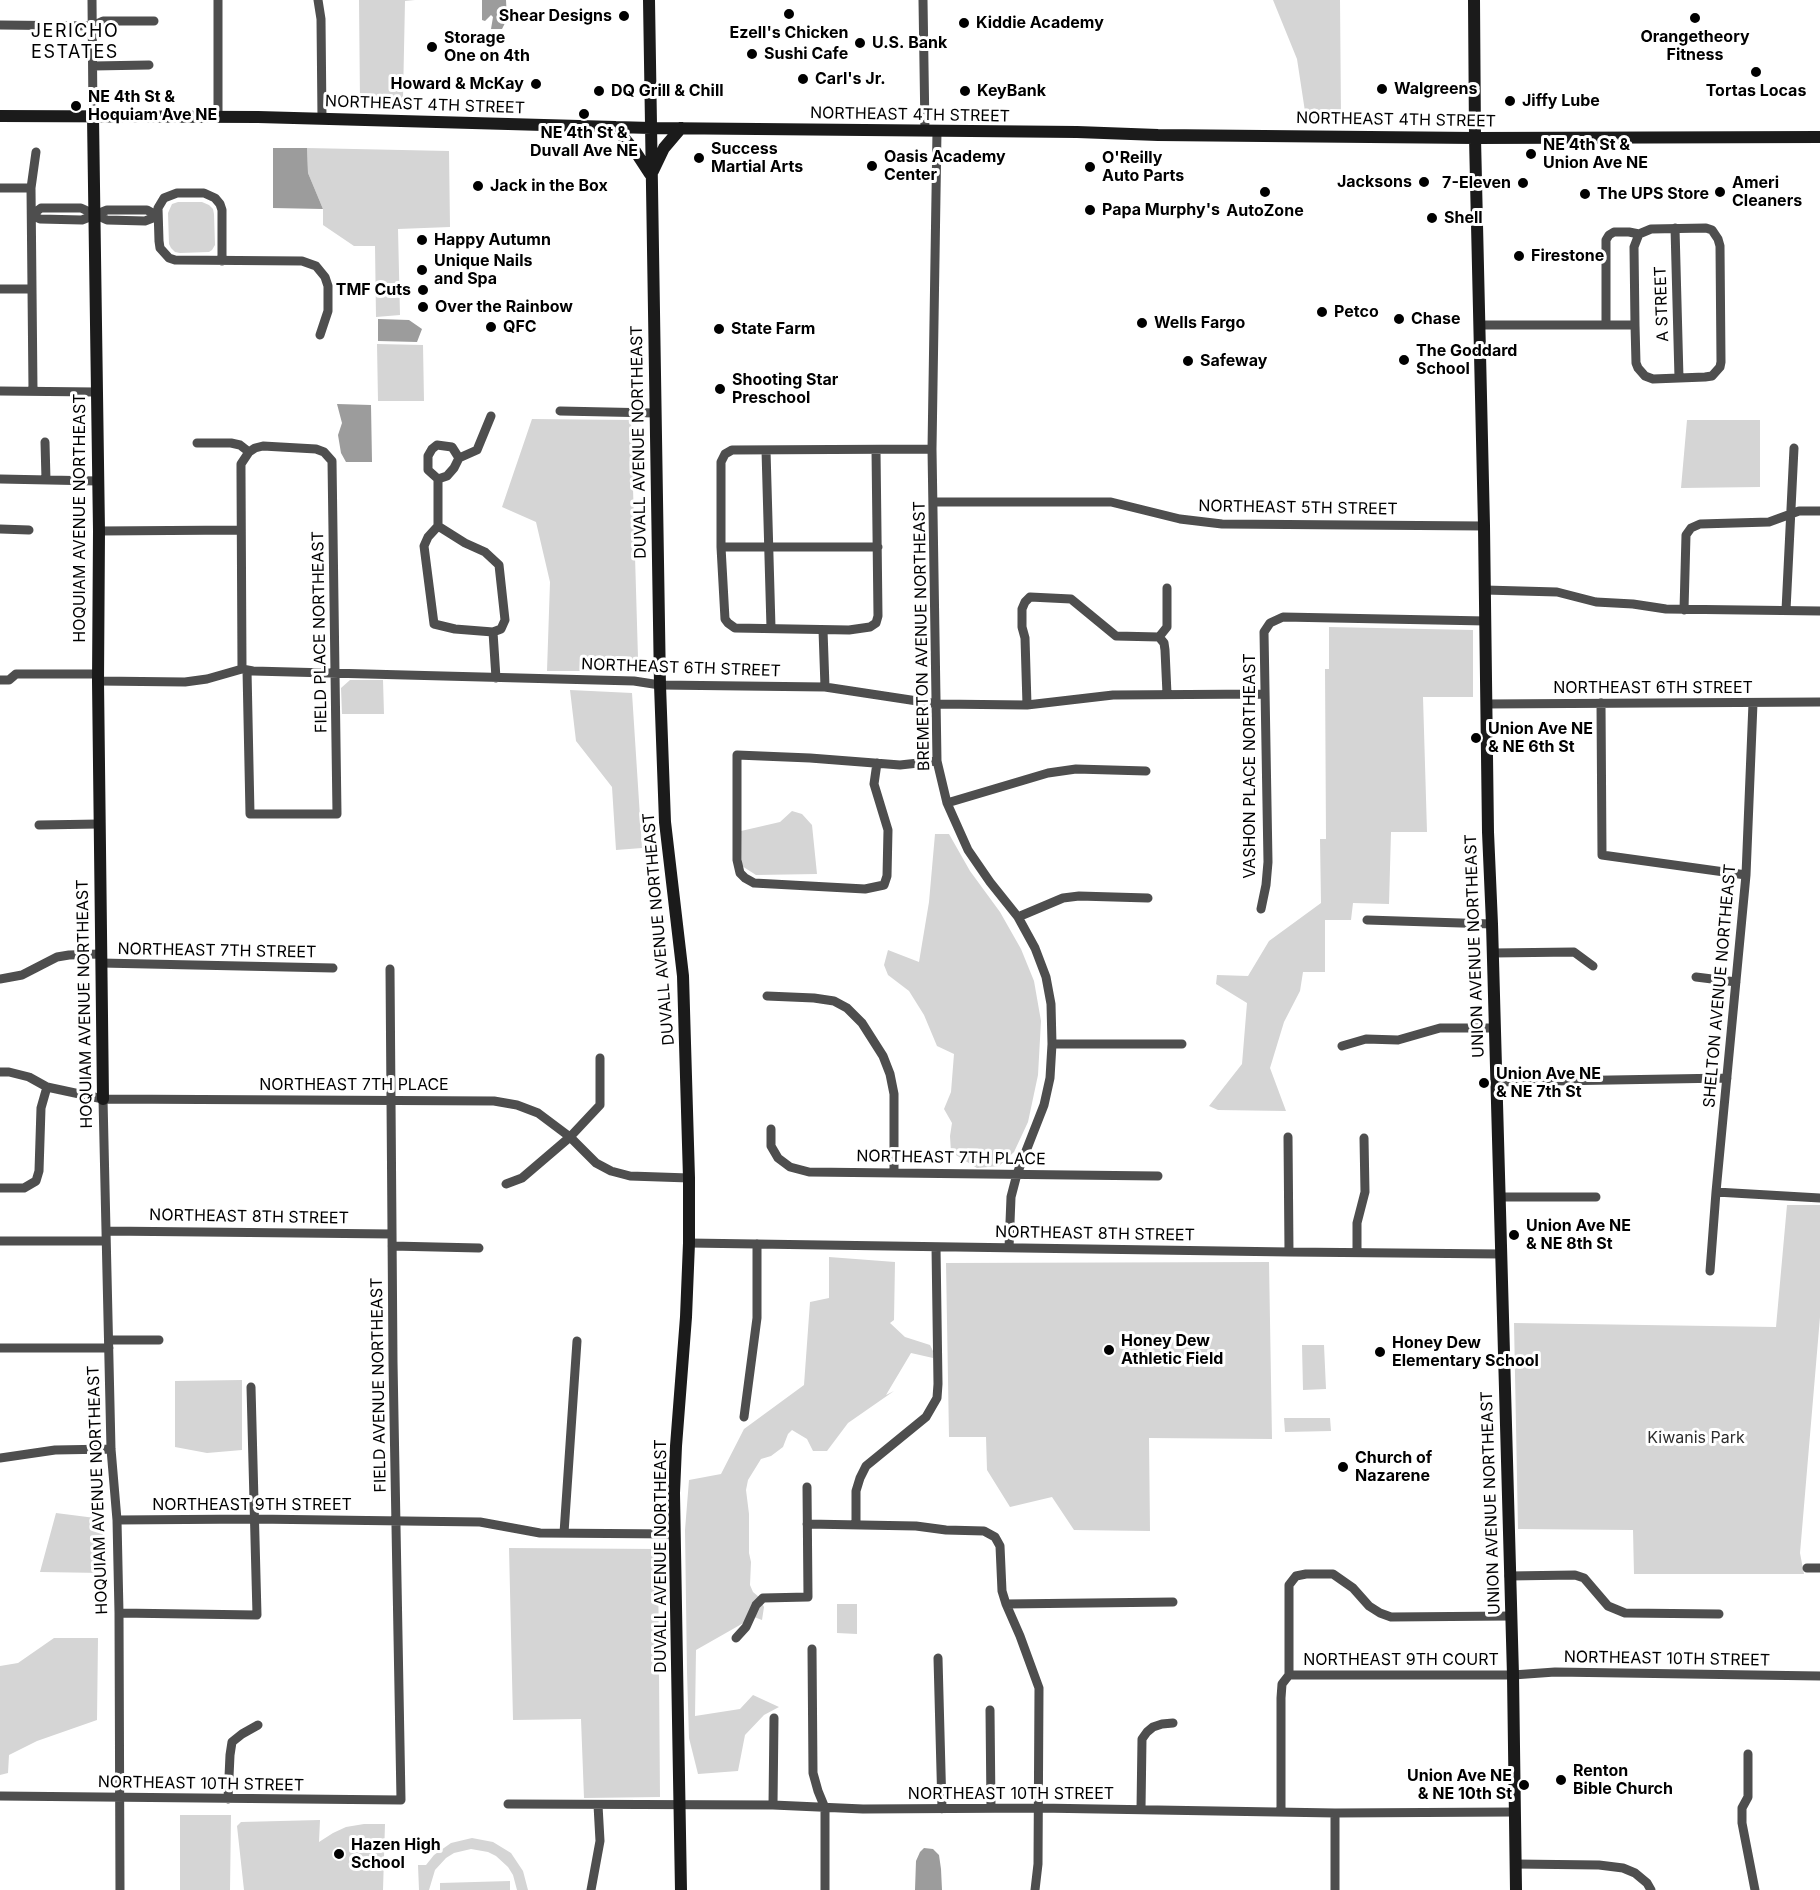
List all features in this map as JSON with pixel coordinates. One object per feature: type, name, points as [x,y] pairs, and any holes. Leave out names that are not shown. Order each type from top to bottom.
[{"type":"main road","name":"DUVALL AVENUE NORTHEAST","points":[[649,0],[660,685],[665,822],[683,976],[689,1178],[686,1317],[674,1493],[681,1890]]},
{"type":"main road","name":"UNION AVENUE NORTHEAST","points":[[1474,0],[1475,138],[1485,526],[1488,831],[1513,1675],[1516,1890]]},
{"type":"main road","name":"NORTHEAST 4TH STREET","points":[[0,116],[322,119],[651,128],[1475,138],[1820,137]]},
{"type":"main road","name":"HOQUIAM AVENUE NORTHEAST","points":[[93,117],[103,1099]]},
{"type":"main road","points":[[615,127],[651,175]]},
{"type":"main road","points":[[651,175],[664,148],[681,128]]},
{"type":"street","points":[[92,0],[93,117]]},
{"type":"street","points":[[218,0],[218,118]]},
{"type":"street","points":[[318,0],[321,19],[322,119]]},
{"type":"street","name":"BREMERTON AVENUE NORTHEAST","points":[[923,0],[931,131],[932,449],[937,761],[947,803],[968,850],[1018,917],[1035,948],[1046,977],[1051,1004],[1050,1078],[1044,1105],[1017,1174],[1011,1197],[1009,1248]]},
{"type":"street","points":[[0,25],[92,26],[103,21],[154,21]]},
{"type":"street","points":[[93,66],[149,65]]},
{"type":"street","points":[[33,390],[31,188],[36,152]]},
{"type":"street","points":[[0,188],[31,188]]},
{"type":"street","points":[[222,261],[220,204],[215,198],[204,193],[169,195],[160,204],[158,216],[160,248],[169,258],[176,260],[222,261],[302,261],[316,266],[325,277],[328,286],[328,311],[321,335]]},
{"type":"street","points":[[32,215],[41,208],[81,208],[107,220],[145,221],[158,216]]},
{"type":"street","name":"A STREET","points":[[1675,228],[1679,378]]},
{"type":"street","points":[[1606,325],[1606,240],[1609,235],[1614,232],[1639,234],[1651,229],[1706,228],[1712,230],[1720,246],[1721,362],[1716,372],[1706,377],[1653,378],[1641,372],[1636,363],[1635,325],[1634,247],[1639,234]]},
{"type":"street","points":[[0,289],[32,289]]},
{"type":"street","points":[[1479,325],[1635,325]]},
{"type":"street","points":[[0,391],[96,392]]},
{"type":"street","points":[[560,411],[654,413]]},
{"type":"street","points":[[438,479],[447,476],[459,458],[477,450],[491,417]]},
{"type":"street","points":[[45,442],[46,480]]},
{"type":"street","points":[[197,443],[231,443],[240,445],[249,452],[241,464],[245,669]]},
{"type":"street","points":[[438,526],[465,543],[485,552],[499,565],[505,620],[501,629],[493,632],[455,629],[434,624],[424,546],[428,537],[438,526],[438,479],[428,470],[428,456],[437,445],[452,447],[459,458]]},
{"type":"street","name":"FIELD PLACE NORTHEAST","points":[[245,669],[250,814],[337,814],[332,461],[324,452],[316,449],[263,446],[249,452]]},
{"type":"street","points":[[1786,610],[1794,448]]},
{"type":"street","points":[[876,450],[878,547],[878,616],[876,622],[862,630],[735,628],[728,623],[725,619],[721,547],[721,462],[725,454],[732,450],[932,449]]},
{"type":"street","points":[[766,450],[771,628]]},
{"type":"street","points":[[0,479],[98,482]]},
{"type":"street","name":"NORTHEAST 5TH STREET","points":[[934,502],[1112,502],[1180,519],[1222,524],[1485,526]]},
{"type":"street","points":[[1684,609],[1686,535],[1691,528],[1700,524],[1769,522],[1799,511],[1820,511]]},
{"type":"street","points":[[0,529],[29,530]]},
{"type":"street","points":[[99,531],[242,530]]},
{"type":"street","points":[[721,547],[878,547]]},
{"type":"street","points":[[1159,637],[1167,627],[1167,588]]},
{"type":"street","points":[[1485,590],[1557,592],[1596,602],[1666,609],[1820,610]]},
{"type":"street","points":[[1027,705],[1022,609],[1030,597],[1071,599],[1116,636],[1159,637],[1166,650],[1167,694]]},
{"type":"street","name":"VASHON PLACE NORTHEAST","points":[[1261,909],[1268,862],[1264,632],[1269,623],[1283,617],[1486,621]]},
{"type":"street","points":[[823,630],[825,687]]},
{"type":"street","points":[[493,632],[496,678]]},
{"type":"street","name":"NORTHEAST 6TH STREET","points":[[0,680],[9,680],[16,674],[185,682],[245,669],[634,681],[660,685],[825,687],[937,704],[1027,705],[1113,695],[1264,694]]},
{"type":"street","name":"NORTHEAST 6TH STREET","points":[[1487,704],[1820,702]]},
{"type":"street","points":[[1601,703],[1602,855],[1746,875]]},
{"type":"street","name":"SHELTON AVENUE NORTHEAST","points":[[1710,1272],[1746,875],[1753,703]]},
{"type":"street","points":[[877,763],[874,784],[888,830],[887,876],[884,885],[865,889],[754,883],[745,879],[740,873],[737,860],[737,755],[810,758],[877,763],[900,765],[937,761]]},
{"type":"street","points":[[947,803],[1048,773],[1076,769],[1146,771]]},
{"type":"street","points":[[39,825],[99,824]]},
{"type":"street","points":[[1018,917],[1063,898],[1079,896],[1148,898]]},
{"type":"street","points":[[1367,920],[1492,924]]},
{"type":"street","points":[[1493,953],[1574,952],[1593,966]]},
{"type":"street","name":"NORTHEAST 7TH STREET","points":[[0,980],[22,975],[44,962],[69,955],[333,968]]},
{"type":"street","name":"FIELD AVENUE NORTHEAST","points":[[390,969],[401,1800]]},
{"type":"street","points":[[1696,977],[1736,982]]},
{"type":"street","points":[[767,996],[834,1001],[847,1008],[862,1023],[883,1056],[890,1074],[894,1094],[894,1173]]},
{"type":"street","points":[[1342,1046],[1366,1039],[1398,1041],[1440,1028],[1495,1028]]},
{"type":"street","points":[[1052,1044],[1182,1044]]},
{"type":"street","points":[[506,1184],[522,1178],[570,1137],[600,1105],[600,1058]]},
{"type":"street","name":"NORTHEAST 7TH PLACE","points":[[0,1072],[29,1077],[47,1087],[103,1099],[494,1101],[517,1105],[538,1113],[570,1137],[596,1163],[611,1171],[630,1176],[689,1178]]},
{"type":"street","points":[[1496,1082],[1727,1078]]},
{"type":"street","points":[[0,1188],[24,1188],[36,1181],[39,1171],[41,1108],[47,1087]]},
{"type":"street","name":"HOQUIAM AVENUE NORTHEAST","points":[[103,1099],[111,1449],[117,1520],[119,1613],[120,1890]]},
{"type":"street","name":"NORTHEAST 7TH PLACE","points":[[771,1130],[771,1146],[778,1158],[790,1167],[808,1172],[1158,1176]]},
{"type":"street","points":[[1288,1137],[1289,1252]]},
{"type":"street","points":[[1357,1252],[1357,1223],[1365,1192],[1364,1138]]},
{"type":"street","points":[[1716,1192],[1820,1198]]},
{"type":"street","points":[[1500,1197],[1596,1197]]},
{"type":"street","name":"NORTHEAST 8TH STREET","points":[[106,1231],[392,1234]]},
{"type":"street","points":[[0,1241],[106,1241]]},
{"type":"street","name":"NORTHEAST 8TH STREET","points":[[689,1243],[1501,1254]]},
{"type":"street","points":[[744,1417],[757,1318],[757,1244]]},
{"type":"street","points":[[392,1246],[479,1248]]},
{"type":"street","points":[[856,1524],[856,1491],[866,1466],[926,1417],[937,1398],[936,1247]]},
{"type":"street","points":[[0,1348],[159,1340]]},
{"type":"street","points":[[564,1533],[577,1341]]},
{"type":"street","points":[[119,1613],[257,1615],[251,1387]]},
{"type":"street","points":[[0,1458],[55,1450],[111,1449]]},
{"type":"street","points":[[736,1638],[746,1628],[756,1605],[763,1598],[808,1597],[807,1487]]},
{"type":"street","name":"NORTHEAST 9TH STREET","points":[[117,1520],[480,1522],[540,1533],[675,1534]]},
{"type":"street","points":[[807,1524],[916,1526],[984,1531],[995,1537],[1000,1546],[1002,1591],[1039,1688],[1038,1864],[1035,1890]]},
{"type":"street","points":[[1807,1568],[1820,1568]]},
{"type":"street","points":[[1281,1812],[1281,1698],[1282,1684],[1289,1675],[1289,1585],[1296,1576],[1333,1574],[1353,1588],[1370,1606],[1391,1617],[1511,1616]]},
{"type":"street","points":[[1509,1576],[1575,1575],[1584,1578],[1608,1606],[1625,1613],[1719,1614]]},
{"type":"street","points":[[1006,1604],[1173,1602]]},
{"type":"street","points":[[812,1649],[813,1773],[825,1808],[825,1890]]},
{"type":"street","points":[[938,1658],[942,1809]]},
{"type":"street","name":"NORTHEAST 10TH STREET","points":[[1513,1675],[1555,1672],[1820,1676]]},
{"type":"street","name":"NORTHEAST 9TH COURT","points":[[1289,1675],[1513,1675]]},
{"type":"street","points":[[990,1710],[992,1808]]},
{"type":"street","points":[[773,1805],[774,1718]]},
{"type":"street","points":[[1142,1809],[1142,1739],[1153,1727],[1173,1723]]},
{"type":"street","points":[[228,1799],[232,1742],[258,1725]]},
{"type":"street","points":[[1748,1754],[1748,1797],[1742,1808],[1742,1823],[1755,1890]]},
{"type":"street","name":"NORTHEAST 10TH STREET","points":[[0,1796],[401,1800]]},
{"type":"street","name":"NORTHEAST 10TH STREET","points":[[508,1804],[1142,1809],[1335,1813],[1514,1812]]},
{"type":"street","points":[[591,1890],[600,1841],[598,1805]]},
{"type":"street","points":[[1335,1813],[1335,1890]]},
{"type":"street","points":[[1515,1864],[1599,1865],[1623,1868],[1635,1873],[1647,1883],[1651,1890]]},
{"type":"green space","points":[[359,0],[415,0],[405,1],[403,98],[360,102]]},
{"type":"green space","points":[[1273,0],[1340,0],[1341,118],[1306,118],[1297,59]]},
{"type":"green space","points":[[307,148],[449,151],[450,227],[398,229],[400,315],[376,317],[375,246],[354,246],[323,225],[323,209],[308,173]]},
{"type":"green space","points":[[202,202],[213,209],[215,245],[209,252],[180,253],[171,248],[168,213],[172,204]]},
{"type":"green space","points":[[377,344],[423,345],[424,401],[378,401]]},
{"type":"green space","points":[[532,419],[631,420],[638,658],[627,671],[547,671],[550,582],[536,522],[502,507]]},
{"type":"green space","points":[[1687,420],[1760,420],[1760,487],[1681,488]]},
{"type":"green space","points":[[1329,627],[1473,630],[1473,697],[1423,697],[1427,832],[1391,832],[1389,904],[1353,903],[1351,920],[1325,920],[1325,972],[1303,972],[1300,991],[1284,1022],[1270,1068],[1286,1111],[1218,1110],[1209,1106],[1242,1064],[1247,1003],[1216,984],[1217,975],[1248,976],[1269,941],[1321,903],[1320,839],[1326,839],[1325,669],[1329,669]]},
{"type":"green space","points":[[350,680],[383,680],[384,714],[342,714],[341,688]]},
{"type":"green space","points":[[570,690],[632,693],[642,848],[616,850],[612,787],[576,741]]},
{"type":"green space","points":[[792,811],[802,814],[812,825],[817,874],[756,875],[742,866],[741,831],[780,822]]},
{"type":"green space","points":[[935,834],[949,834],[970,871],[1000,912],[1021,949],[1034,981],[1041,1021],[1038,1075],[1028,1122],[1014,1152],[999,1166],[977,1168],[951,1152],[952,1123],[944,1109],[951,1092],[954,1054],[937,1046],[924,1015],[909,991],[888,975],[884,965],[888,950],[919,962],[929,902]]},
{"type":"green space","name":"Kiwanis Park","points":[[1787,1205],[1820,1205],[1820,1317],[1800,1553],[1804,1574],[1634,1574],[1633,1530],[1518,1529],[1514,1323],[1776,1327]]},
{"type":"green space","points":[[829,1257],[895,1262],[894,1320],[890,1323],[905,1337],[930,1345],[933,1358],[911,1353],[886,1395],[894,1391],[848,1423],[827,1451],[813,1451],[807,1439],[792,1430],[783,1447],[771,1456],[761,1459],[748,1480],[746,1490],[749,1514],[750,1585],[764,1607],[762,1620],[754,1617],[696,1650],[695,1716],[740,1709],[753,1695],[779,1707],[764,1715],[745,1735],[738,1771],[698,1774],[689,1738],[685,1530],[689,1480],[721,1474],[744,1429],[804,1385],[810,1302],[829,1298]]},
{"type":"green space","name":"Honey Dew Athletic Field","points":[[1269,1262],[1272,1439],[1149,1438],[1150,1531],[1074,1530],[1052,1497],[1010,1507],[987,1470],[986,1437],[949,1437],[946,1263]]},
{"type":"green space","points":[[1302,1345],[1324,1345],[1326,1389],[1303,1390]]},
{"type":"green space","points":[[242,1380],[242,1450],[207,1453],[175,1447],[175,1381]]},
{"type":"green space","points":[[1284,1418],[1330,1418],[1331,1431],[1285,1432]]},
{"type":"green space","points":[[56,1513],[103,1519],[103,1573],[40,1572]]},
{"type":"green space","points":[[509,1548],[658,1549],[660,1797],[584,1798],[581,1719],[513,1720]]},
{"type":"green space","points":[[837,1604],[857,1604],[857,1634],[837,1633]]},
{"type":"green space","points":[[54,1638],[98,1638],[97,1720],[37,1741],[9,1755],[8,1773],[0,1775],[0,1666],[18,1663]]},
{"type":"green space","points":[[180,1815],[231,1815],[230,1890],[180,1890]]},
{"type":"green space","points":[[320,1820],[319,1842],[346,1827],[385,1824],[383,1890],[244,1890],[237,1826],[241,1822]]},
{"type":"green space","points":[[472,1838],[493,1842],[511,1853],[523,1871],[528,1890],[517,1890],[513,1875],[496,1856],[471,1849],[454,1853],[446,1858],[435,1870],[429,1890],[419,1890],[418,1865],[426,1865],[434,1855],[451,1843]]},
{"type":"green space","points":[[510,1881],[510,1890],[440,1890],[440,1883]]},
{"type":"shaded area","points":[[482,0],[506,0],[507,19],[502,29],[491,29],[493,17],[491,15],[485,21],[482,20]]},
{"type":"shaded area","points":[[273,148],[307,148],[308,173],[323,209],[273,208]]},
{"type":"shaded area","points":[[378,319],[409,320],[422,329],[417,342],[378,341]]},
{"type":"shaded area","points":[[337,404],[371,405],[372,462],[346,462],[341,453],[338,435],[342,423]]},
{"type":"shaded area","points":[[924,1848],[933,1849],[939,1855],[942,1890],[915,1890],[916,1861]]},
{"type":"place","name":"Ezell's Chicken","points":[[789,14]]},
{"type":"place","name":"Shear Designs","points":[[624,16]]},
{"type":"place","name":"Orangetheory Fitness","points":[[1695,18]]},
{"type":"place","name":"Kiddie Academy","points":[[964,23]]},
{"type":"place","name":"U.S. Bank","points":[[860,43]]},
{"type":"place","name":"Storage One on 4th","points":[[432,47]]},
{"type":"place","name":"Sushi Cafe","points":[[752,54]]},
{"type":"place","name":"Tortas Locas","points":[[1756,72]]},
{"type":"place","name":"Carl's Jr.","points":[[803,79]]},
{"type":"place","name":"Howard & McKay","points":[[536,84]]},
{"type":"place","name":"Walgreens","points":[[1382,89]]},
{"type":"place","name":"DQ Grill & Chill","points":[[599,91]]},
{"type":"place","name":"KeyBank","points":[[965,91]]},
{"type":"place","name":"Jiffy Lube","points":[[1510,101]]},
{"type":"place","name":"NE 4th St & Hoquiam Ave NE","points":[[76,106]]},
{"type":"place","name":"NE 4th St & Duvall Ave NE","points":[[584,114]]},
{"type":"place","name":"NE 4th St & Union Ave NE","points":[[1531,154]]},
{"type":"place","name":"Success Martial Arts","points":[[699,158]]},
{"type":"place","name":"Oasis Academy Center","points":[[872,166]]},
{"type":"place","name":"O'Reilly Auto Parts","points":[[1090,167]]},
{"type":"place","name":"Jacksons","points":[[1424,182]]},
{"type":"place","name":"7-Eleven","points":[[1523,183]]},
{"type":"place","name":"Jack in the Box","points":[[478,186]]},
{"type":"place","name":"AutoZone","points":[[1265,192]]},
{"type":"place","name":"Ameri Cleaners","points":[[1720,192]]},
{"type":"place","name":"The UPS Store","points":[[1585,194]]},
{"type":"place","name":"Papa Murphy's","points":[[1090,210]]},
{"type":"place","name":"Shell","points":[[1432,218]]},
{"type":"place","name":"Happy Autumn","points":[[422,240]]},
{"type":"place","name":"Firestone","points":[[1519,256]]},
{"type":"place","name":"Unique Nails and Spa","points":[[422,270]]},
{"type":"place","name":"TMF Cuts","points":[[423,290]]},
{"type":"place","name":"Over the Rainbow","points":[[423,307]]},
{"type":"place","name":"Petco","points":[[1322,312]]},
{"type":"place","name":"Chase","points":[[1399,319]]},
{"type":"place","name":"Wells Fargo","points":[[1142,323]]},
{"type":"place","name":"QFC","points":[[491,327]]},
{"type":"place","name":"State Farm","points":[[719,329]]},
{"type":"place","name":"The Goddard School","points":[[1404,360]]},
{"type":"place","name":"Safeway","points":[[1188,361]]},
{"type":"place","name":"Shooting Star Preschool","points":[[720,389]]},
{"type":"place","name":"Union Ave NE & NE 6th St","points":[[1476,738]]},
{"type":"place","name":"Union Ave NE & NE 7th St","points":[[1484,1083]]},
{"type":"place","name":"Union Ave NE & NE 8th St","points":[[1514,1235]]},
{"type":"place","name":"Honey Dew Athletic Field","points":[[1109,1350]]},
{"type":"place","name":"Honey Dew Elementary School","points":[[1380,1352]]},
{"type":"place","name":"Church of Nazarene","points":[[1343,1467]]},
{"type":"place","name":"Renton Bible Church","points":[[1561,1780]]},
{"type":"place","name":"Union Ave NE & NE 10th St","points":[[1524,1785]]},
{"type":"place","name":"Hazen High School","points":[[339,1854]]},
{"type":"district","name":"JERICHO ESTATES","points":[[75,42]]}]
